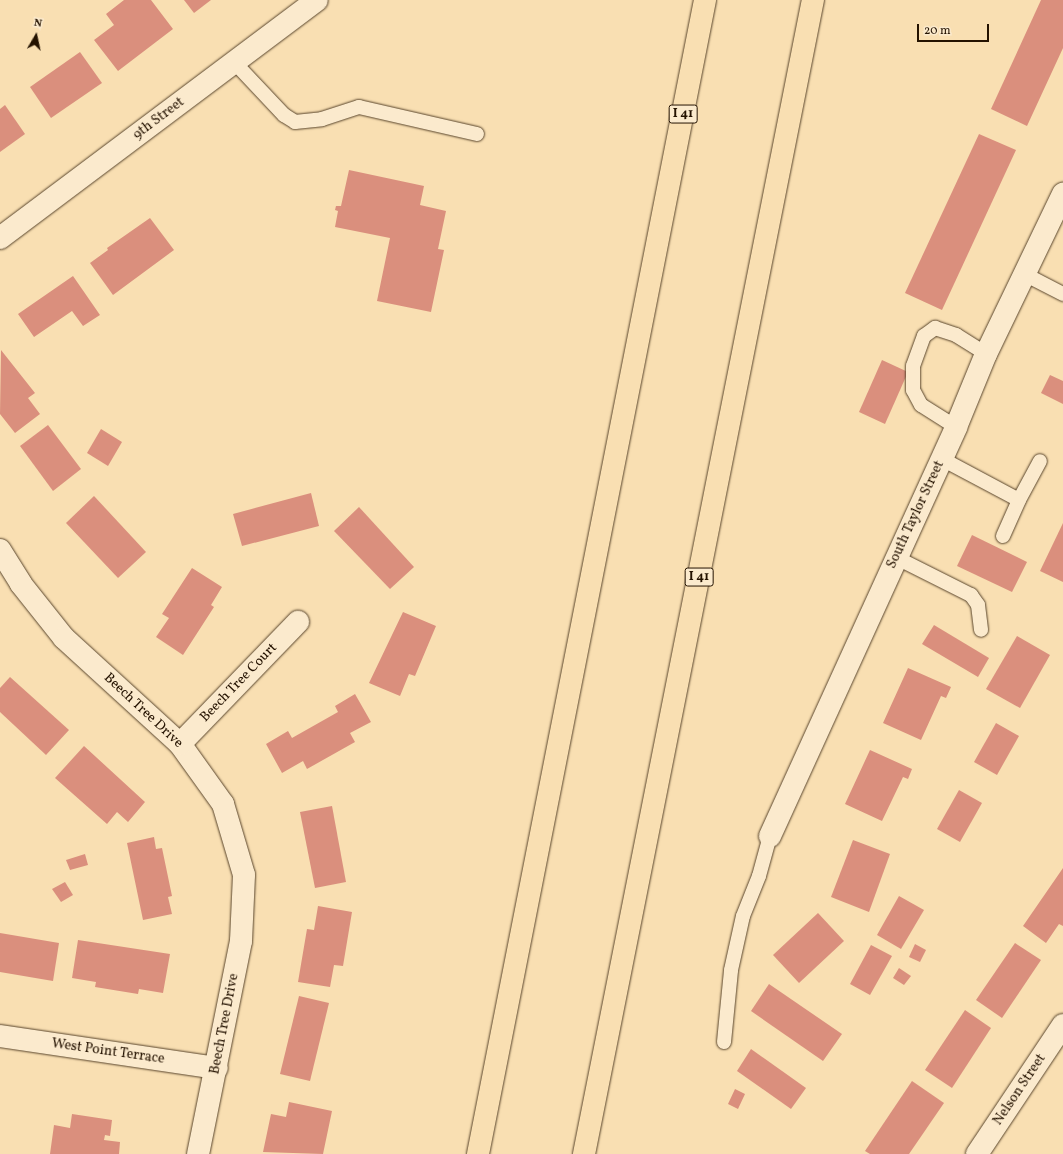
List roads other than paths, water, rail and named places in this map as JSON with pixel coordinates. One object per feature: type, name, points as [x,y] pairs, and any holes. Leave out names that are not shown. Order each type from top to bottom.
[{"type":"highway","name":"I 41","points":[[478,1154],[705,0]]},
{"type":"highway","name":"I 41","points":[[584,1154],[813,0]]},
{"type":"street","name":"9th Street","points":[[0,238],[317,0]]},
{"type":"street","name":"South Taylor Street","points":[[770,836],[942,459],[986,354],[1026,275],[1063,194]]},
{"type":"street","name":"Beech Tree Drive","points":[[0,550],[21,584],[64,638],[180,744],[223,804],[244,875],[241,942],[217,1068],[198,1154]]},
{"type":"street","name":"Beech Tree Court","points":[[180,744],[298,622]]},
{"type":"street","name":"Nelson Street","points":[[976,1154],[1063,1025]]},
{"type":"street","name":"West Point Terrace","points":[[0,1036],[217,1068]]},
{"type":"lane","points":[[234,62],[284,114],[295,122],[322,119],[359,107],[477,134]]},
{"type":"lane","points":[[1026,275],[1063,294]]},
{"type":"lane","points":[[956,427],[921,405],[912,390],[913,366],[924,336],[936,328],[956,335],[986,354]]},
{"type":"lane","points":[[942,459],[1019,500]]},
{"type":"lane","points":[[1003,536],[1019,500],[1040,461]]},
{"type":"lane","points":[[897,558],[971,595],[978,605],[981,630]]},
{"type":"lane","points":[[724,1042],[735,954],[744,916],[759,876],[770,836]]}]
